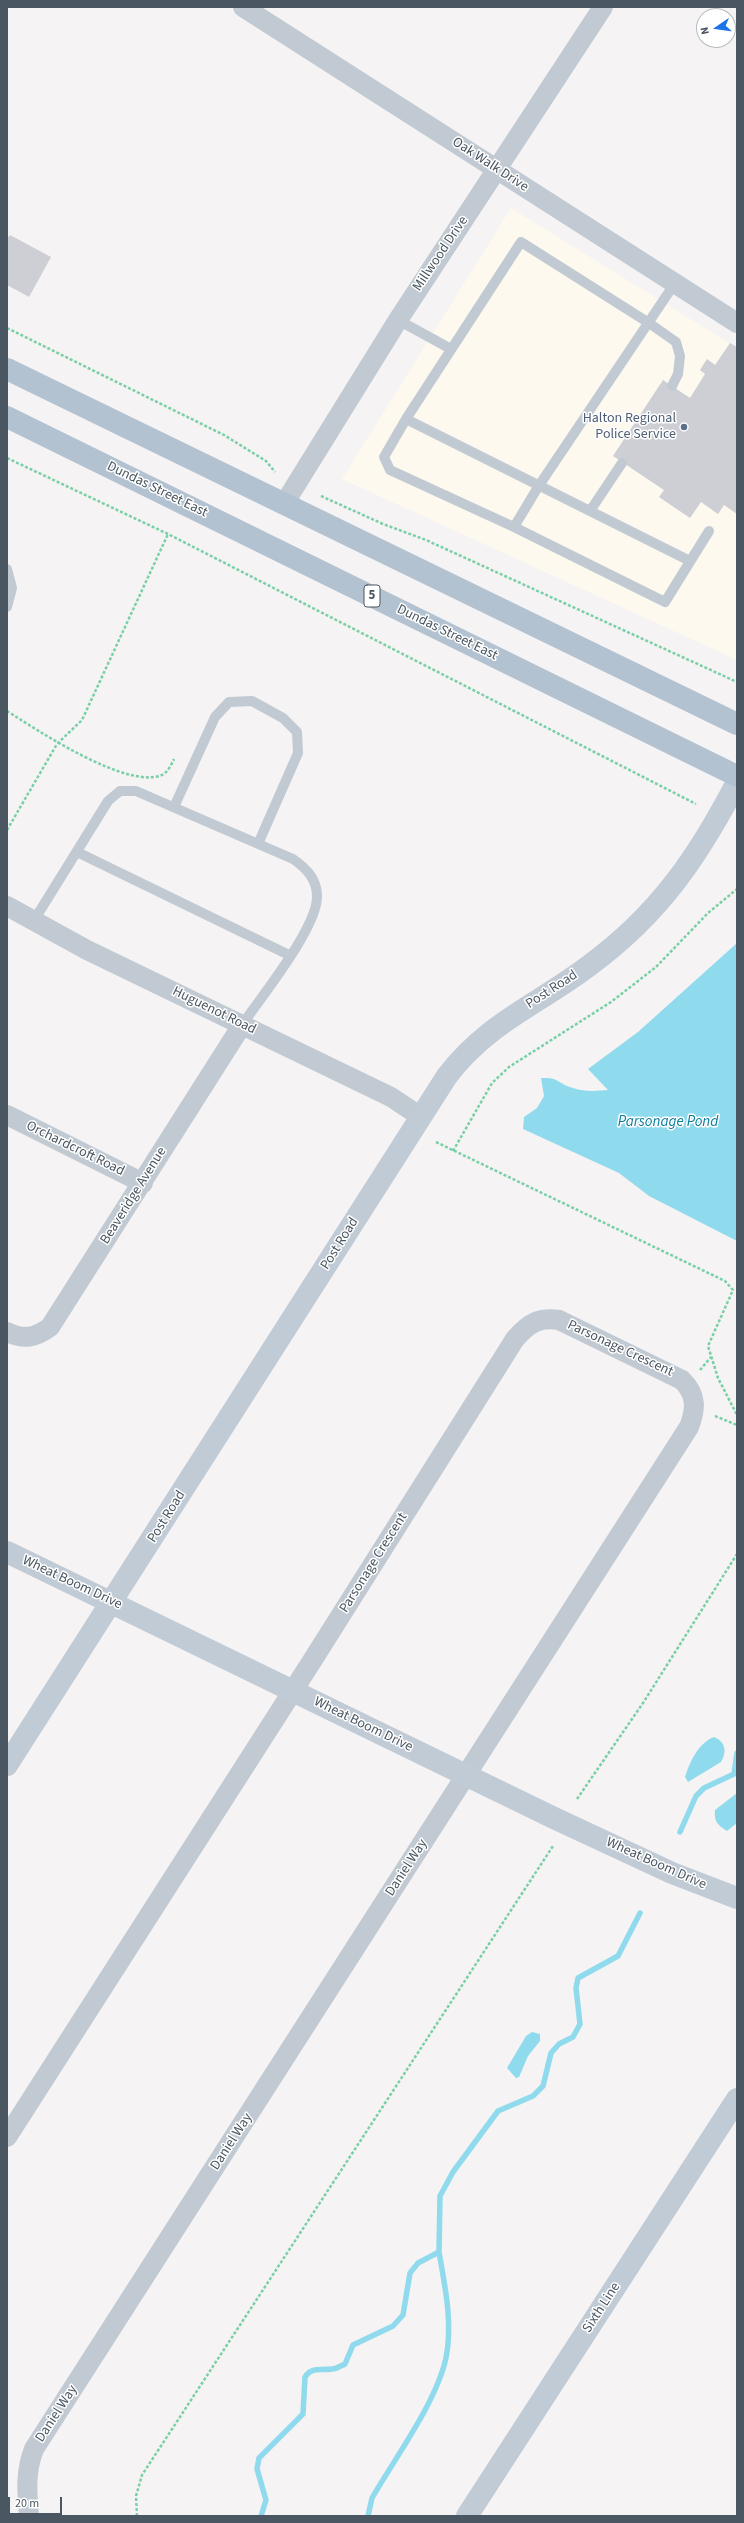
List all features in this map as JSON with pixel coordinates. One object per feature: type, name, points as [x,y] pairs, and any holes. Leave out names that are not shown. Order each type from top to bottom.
[{"type":"main road","points":[[7,369],[737,724]]},
{"type":"main road","name":"Dundas Street East","points":[[7,417],[737,776]]},
{"type":"street","name":"Oak Walk Drive","points":[[243,7],[737,323]]},
{"type":"street","name":"Millwood Drive","points":[[284,504],[398,320],[498,170],[603,7]]},
{"type":"street","name":"Post Road","points":[[7,1765],[421,1117],[457,1064],[488,1033],[589,966],[625,937],[657,906],[701,847],[737,782]]},
{"type":"street","name":"Huguenot Road","points":[[7,906],[33,922],[391,1098],[421,1117]]},
{"type":"street","name":"Beaveridge Avenue","points":[[7,1332],[27,1338],[38,1335],[50,1327],[242,1025]]},
{"type":"street","name":"Orchardcroft Road","points":[[7,1115],[143,1182]]},
{"type":"street","name":"Parsonage Crescent","points":[[7,2136],[293,1690],[515,1339],[532,1322],[549,1318],[559,1320],[675,1375],[689,1386],[695,1407],[689,1427],[466,1776]]},
{"type":"street","name":"Wheat Boom Drive","points":[[7,1552],[293,1690],[466,1776],[732,1899]]},
{"type":"street","name":"Daniel Way","points":[[29,2516],[26,2479],[28,2465],[34,2449],[466,1776]]},
{"type":"street","name":"Sixth Line","points":[[467,2516],[737,2098]]},
{"type":"lane","points":[[672,386],[678,374],[680,356],[676,342],[649,323],[521,242],[406,419],[384,457],[390,470],[514,527],[664,602],[709,531]]},
{"type":"lane","points":[[514,527],[538,487],[676,284]]},
{"type":"lane","points":[[398,320],[451,349]]},
{"type":"lane","points":[[406,419],[538,487],[690,561]]},
{"type":"lane","points":[[590,511],[622,463]]},
{"type":"lane","points":[[7,569],[12,588],[7,607]]},
{"type":"lane","points":[[174,808],[215,717],[230,702],[252,701],[283,718],[296,732],[298,753],[258,844]]},
{"type":"lane","points":[[33,922],[108,801],[120,791],[136,791],[293,859],[306,870],[316,885],[317,894],[315,912],[289,955],[242,1025]]},
{"type":"lane","points":[[77,852],[289,955]]},
{"type":"path","points":[[7,328],[224,435],[266,461],[275,472]]},
{"type":"path","points":[[7,458],[168,534],[696,804]]},
{"type":"path","points":[[321,496],[383,524],[426,540],[737,682]]},
{"type":"path","points":[[7,830],[57,744],[82,720],[168,534]]},
{"type":"path","points":[[7,712],[57,744],[120,773],[153,777],[165,774],[174,759]]},
{"type":"path","points":[[453,1151],[492,1083],[509,1067],[612,1002],[656,967],[708,913],[737,889]]},
{"type":"path","points":[[436,1142],[725,1281],[733,1290],[708,1346],[711,1357],[737,1415]]},
{"type":"path","points":[[700,1370],[711,1357]]},
{"type":"path","points":[[715,1416],[737,1424]]},
{"type":"path","points":[[577,1799],[643,1703],[737,1554]]},
{"type":"path","points":[[137,2516],[136,2496],[142,2475],[553,1846]]},
{"type":"shaded area","points":[[511,208],[737,348],[737,660],[342,479]]},
{"type":"water","name":"Parsonage Pond","points":[[737,943],[737,1241],[649,1196],[619,1173],[523,1129],[524,1117],[537,1108],[544,1096],[541,1078],[556,1080],[568,1086],[582,1090],[608,1090],[588,1069],[638,1032]]},
{"type":"water","points":[[714,1737],[723,1744],[725,1751],[721,1762],[688,1782],[685,1777],[695,1754],[703,1744]]},
{"type":"water","points":[[737,1793],[737,1823],[727,1831],[717,1822],[715,1810]]},
{"type":"water","points":[[532,2032],[540,2034],[540,2041],[528,2056],[519,2077],[516,2078],[507,2068],[526,2036]]},
{"type":"building","points":[[10,235],[51,257],[29,297],[7,285],[7,239]]},
{"type":"building","name":"Halton Regional Police Service","points":[[730,343],[737,347],[737,514],[724,505],[718,514],[701,502],[690,518],[659,497],[664,490],[613,456],[663,380],[690,398],[705,374],[700,370],[707,359],[715,365]]},
{"type":"waterway","points":[[680,1832],[696,1796],[704,1788],[734,1774],[737,1753]]},
{"type":"waterway","points":[[261,2516],[266,2500],[257,2469],[259,2458],[303,2414],[305,2377],[314,2370],[334,2369],[345,2364],[353,2345],[393,2326],[403,2315],[410,2273],[418,2263],[439,2252],[440,2196],[453,2172],[498,2111],[533,2096],[543,2086],[551,2053],[559,2044],[573,2037],[580,2024],[576,1988],[578,1978],[618,1956],[640,1913]]},
{"type":"waterway","points":[[368,2516],[372,2498],[424,2412],[441,2375],[446,2358],[449,2332],[446,2292],[439,2252]]},
{"type":"place","name":"Halton Regional Police Service","points":[[684,427]]}]
